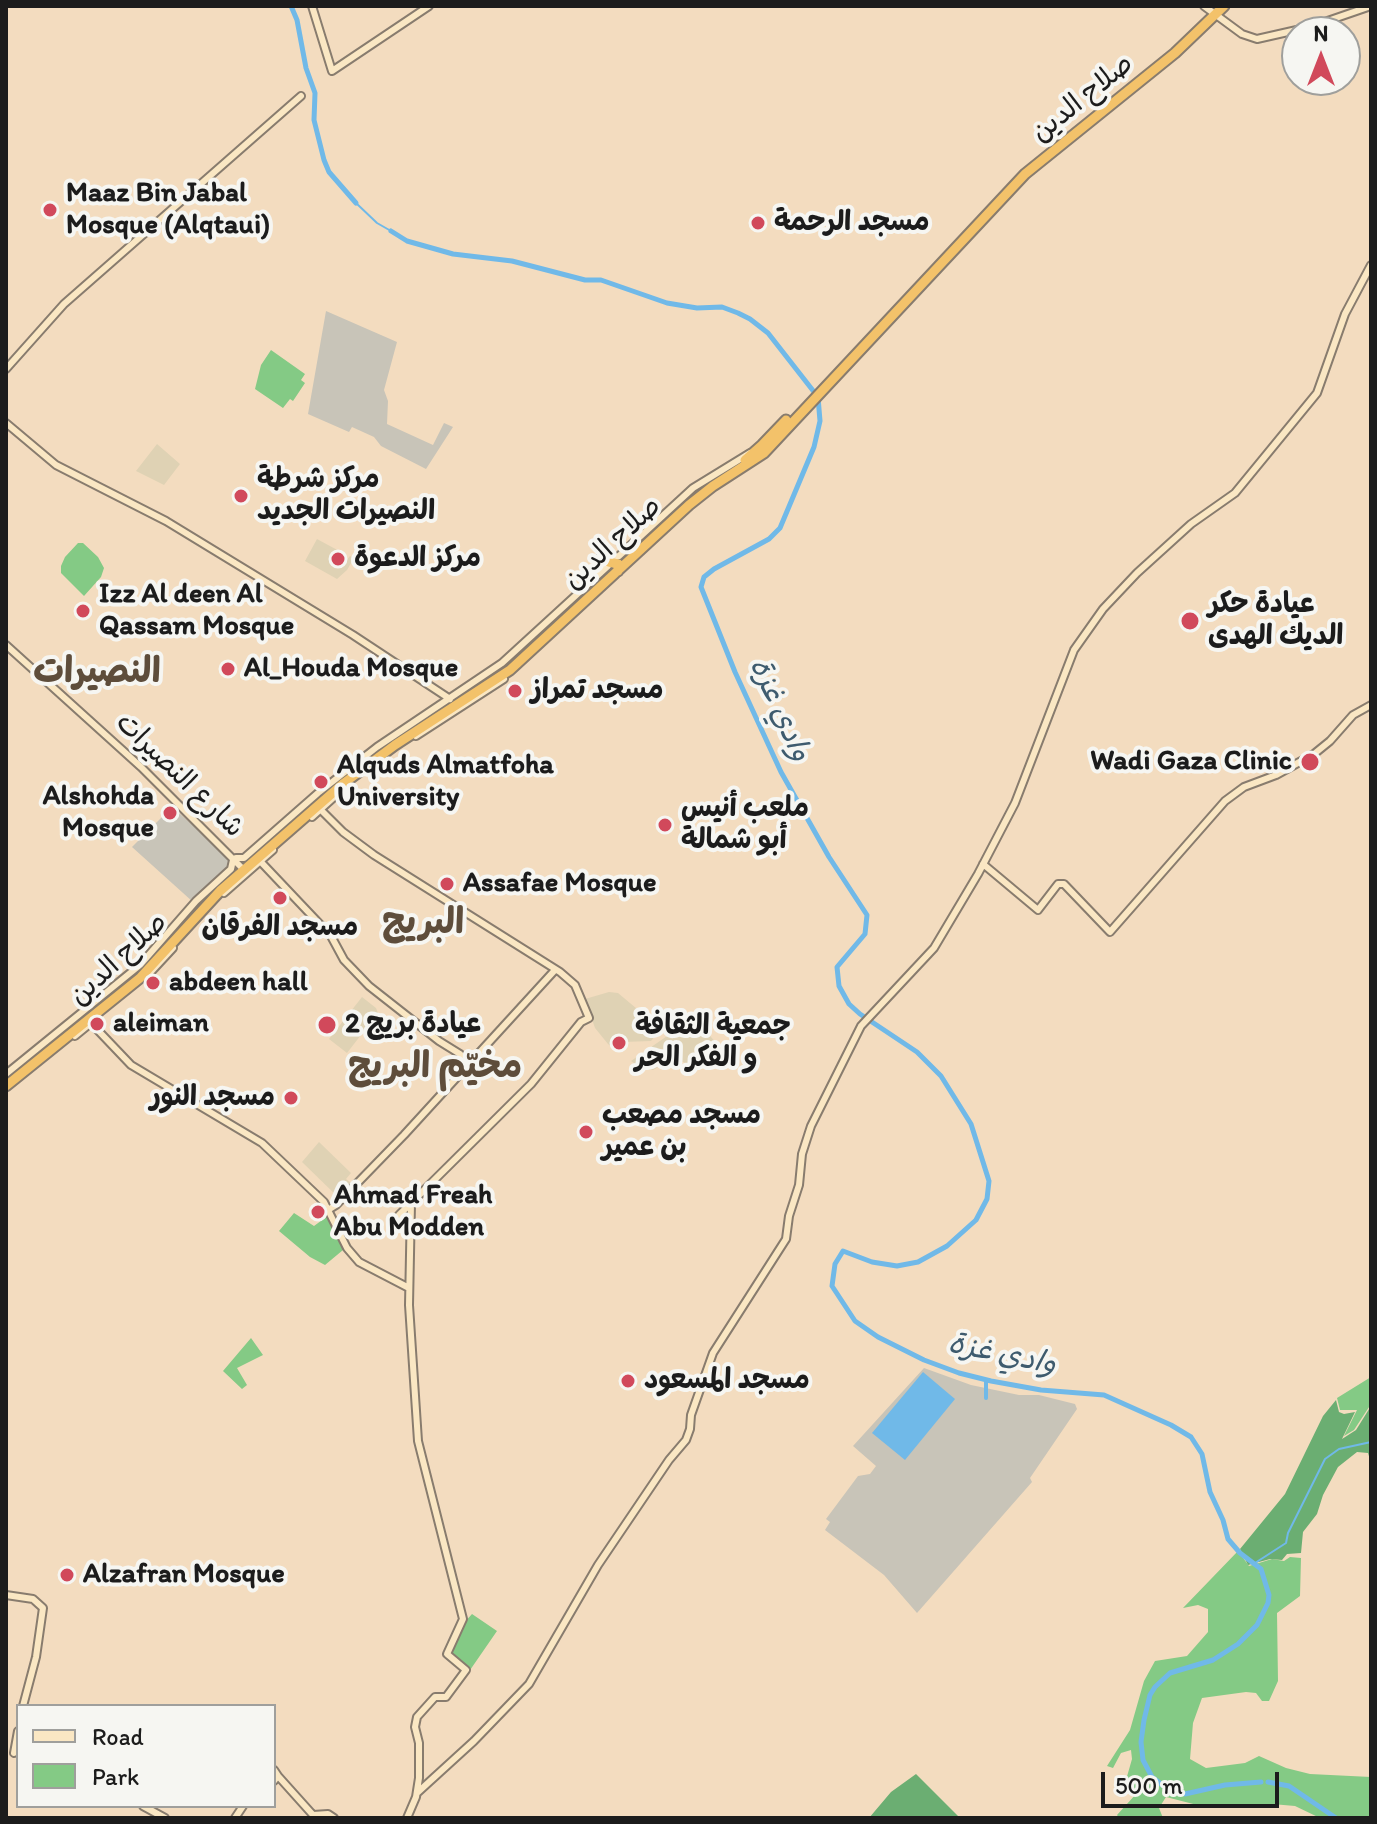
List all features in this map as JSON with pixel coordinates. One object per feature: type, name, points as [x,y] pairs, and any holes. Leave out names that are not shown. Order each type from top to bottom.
[{"type":"highway","name":"صلاح الدين","points":[[614,564],[696,499],[764,453],[822,384],[1025,174],[1168,59],[1214,9]]},
{"type":"highway","name":"صلاح الدين","points":[[6,1088],[135,979],[200,903],[240,864],[384,753],[503,675],[614,564],[689,497],[757,450],[801,408]]},
{"type":"highway","name":"صلاح الدين","points":[[6,1077],[156,964],[240,864],[259,860],[317,807]]},
{"type":"street","points":[[312,6],[332,71],[429,6]]},
{"type":"street","points":[[1214,9],[1245,35],[1257,39],[1278,36],[1371,6]]},
{"type":"street","points":[[6,369],[63,305],[301,96]]},
{"type":"street","points":[[417,1793],[474,1741],[529,1684],[598,1565],[686,1440],[691,1415],[713,1353],[786,1239],[789,1216],[799,1185],[802,1154],[811,1126],[864,1022],[934,948],[983,864],[1025,778],[1070,657],[1103,609],[1191,524],[1235,493],[1317,393],[1345,314],[1371,265]]},
{"type":"street","points":[[6,423],[56,465],[166,521],[353,635],[450,699]]},
{"type":"street","points":[[399,1215],[511,1104],[556,1056],[581,1022],[589,1018],[575,985],[558,971],[374,855],[317,807],[508,675],[698,501],[746,465]]},
{"type":"street","points":[[601,554],[614,564]]},
{"type":"street","points":[[6,1077],[140,965],[196,901],[234,864],[240,864],[359,760],[502,663],[608,566],[614,564]]},
{"type":"street","name":"شارع النصيرات","points":[[6,645],[48,681],[240,864]]},
{"type":"street","points":[[983,864],[1038,910],[1058,884],[1064,884],[1110,932],[1225,801],[1244,787],[1276,775],[1314,754],[1353,715],[1371,705]]},
{"type":"street","points":[[6,1088],[145,979],[197,918],[259,860],[331,936],[344,960],[369,986],[471,1065]]},
{"type":"street","points":[[327,1208],[351,1190],[558,971]]},
{"type":"street","points":[[90,1024],[131,1065],[262,1143],[327,1208],[347,1248],[359,1262],[409,1288]]},
{"type":"street","points":[[407,1818],[417,1793],[417,1717],[435,1697],[446,1697],[466,1670],[447,1654],[463,1619],[418,1441],[409,1288],[411,1204]]},
{"type":"street","points":[[6,1595],[33,1599],[43,1608],[36,1657],[24,1704]]},
{"type":"street","points":[[276,1777],[313,1815],[328,1814],[334,1818]]},
{"type":"street","points":[[147,1808],[165,1818]]},
{"type":"shaded area","points":[[326,311],[397,342],[384,390],[388,401],[387,424],[433,445],[444,423],[453,427],[426,469],[381,446],[374,437],[352,427],[349,432],[308,414]]},
{"type":"shaded area","points":[[157,444],[180,464],[164,485],[136,471]]},
{"type":"shaded area","points":[[317,539],[341,552],[345,562],[350,556],[354,558],[337,579],[305,561]]},
{"type":"shaded area","points":[[178,812],[232,860],[232,865],[193,902],[132,847],[163,816],[169,821]]},
{"type":"shaded area","points":[[609,992],[618,993],[655,1024],[655,1036],[651,1041],[623,1042],[616,1050],[608,1044],[595,1028],[585,999]]},
{"type":"shaded area","points":[[362,997],[378,1013],[347,1053],[329,1039]]},
{"type":"shaded area","points":[[700,1024],[717,1044],[691,1065],[675,1059],[669,1049],[658,1056],[662,1065],[653,1070],[641,1068],[631,1061],[670,1034]]},
{"type":"shaded area","points":[[319,1142],[351,1173],[346,1179],[354,1185],[340,1199],[302,1162]]},
{"type":"shaded area","points":[[924,1368],[971,1385],[1075,1404],[1077,1409],[1030,1478],[1032,1482],[917,1613],[884,1575],[825,1530],[830,1522],[826,1519],[858,1476],[870,1474],[876,1466],[853,1446]]},
{"type":"green space","points":[[271,350],[305,374],[301,380],[305,383],[293,401],[290,399],[283,408],[255,389],[261,365]]},
{"type":"green space","points":[[78,543],[83,543],[98,557],[104,568],[101,577],[84,596],[61,573],[65,557]]},
{"type":"green space","points":[[294,1213],[314,1226],[329,1215],[343,1250],[325,1265],[310,1257],[279,1231]]},
{"type":"green space","points":[[251,1338],[263,1355],[237,1368],[247,1385],[242,1389],[223,1371]]},
{"type":"green space","points":[[1371,1377],[1371,1404],[1354,1430],[1344,1436],[1357,1410],[1340,1410],[1337,1398]]},
{"type":"green space","points":[[1336,1400],[1339,1412],[1355,1412],[1342,1439],[1356,1430],[1371,1406],[1371,1463],[1368,1453],[1357,1452],[1338,1467],[1317,1514],[1303,1532],[1301,1553],[1287,1554],[1282,1560],[1270,1559],[1248,1565],[1240,1549],[1285,1494],[1323,1416]]},
{"type":"green space","points":[[1238,1551],[1249,1566],[1272,1559],[1284,1561],[1290,1557],[1301,1558],[1300,1596],[1277,1613],[1278,1681],[1269,1701],[1262,1701],[1256,1693],[1246,1692],[1202,1698],[1193,1723],[1190,1759],[1206,1768],[1245,1763],[1259,1756],[1310,1774],[1371,1777],[1371,1818],[1320,1818],[1295,1806],[1272,1804],[1205,1807],[1166,1797],[1159,1808],[1163,1818],[1119,1818],[1117,1815],[1136,1794],[1126,1780],[1132,1759],[1131,1750],[1121,1753],[1113,1768],[1107,1766],[1130,1730],[1144,1681],[1155,1661],[1187,1656],[1208,1632],[1208,1609],[1198,1605],[1183,1608]]},
{"type":"green space","points":[[472,1614],[497,1631],[468,1673],[447,1653]]},
{"type":"green space","points":[[916,1774],[960,1818],[869,1818],[891,1792]]},
{"type":"water","points":[[923,1372],[955,1399],[905,1460],[872,1433]]},
{"type":"waterway","name":"وادي غزة","points":[[291,6],[315,93],[314,120],[324,160],[329,172],[356,203]]},
{"type":"waterway","name":"وادي غزة","points":[[356,203],[377,223],[391,231]]},
{"type":"waterway","name":"وادي غزة","points":[[391,231],[407,241],[453,254],[512,261],[585,280],[601,280],[667,303],[697,308],[722,307],[738,313],[768,333],[818,397],[820,421],[814,447],[780,528],[769,539],[714,569],[704,577],[701,587],[735,672],[781,772],[829,857],[867,915],[865,934],[837,967],[839,986],[849,1004],[860,1014],[917,1052],[941,1076],[971,1124],[989,1181],[987,1199],[976,1220],[947,1246],[918,1262],[897,1266],[872,1262],[843,1251],[835,1264],[832,1286],[855,1321],[878,1337],[924,1360],[991,1381],[1041,1390],[1104,1395],[1191,1437],[1202,1454],[1210,1492],[1228,1539],[1261,1569],[1269,1595],[1268,1603],[1257,1625],[1238,1644],[1213,1660],[1170,1673],[1155,1687],[1144,1720],[1141,1742],[1143,1760],[1152,1777],[1165,1787],[1185,1794],[1225,1785],[1261,1782]]},
{"type":"waterway","points":[[986,1380],[986,1398]]},
{"type":"waterway","points":[[1255,1563],[1286,1543],[1325,1459],[1339,1449],[1371,1442]]},
{"type":"waterway","points":[[1268,1782],[1289,1786],[1336,1818]]},
{"type":"place","name":"Maaz Bin Jabal Mosque (Alqtaui)","points":[[50,210]]},
{"type":"place","name":"مسجد الرحمة","points":[[758,223]]},
{"type":"place","name":"مركز شرطة النصيرات الجديد","points":[[241,496]]},
{"type":"place","name":"مركز الدعوة","points":[[338,559]]},
{"type":"place","name":"Izz Al deen Al Qassam Mosque","points":[[83,611]]},
{"type":"place","name":"عيادة حكر الديك الهدى","points":[[1190,621]]},
{"type":"place","name":"Al_Houda Mosque","points":[[228,669]]},
{"type":"place","name":"مسجد تمراز","points":[[515,691]]},
{"type":"place","name":"Wadi Gaza Clinic","points":[[1310,762]]},
{"type":"place","name":"Alquds Almatfoha University","points":[[321,782]]},
{"type":"place","name":"Alshohda Mosque","points":[[170,813]]},
{"type":"place","name":"ملعب أنيس أبو شمالة","points":[[665,825]]},
{"type":"place","name":"Assafae Mosque","points":[[447,884]]},
{"type":"place","name":"مسجد الفرقان","points":[[280,898]]},
{"type":"place","name":"abdeen hall","points":[[153,983]]},
{"type":"place","name":"aleiman","points":[[97,1024]]},
{"type":"place","name":"عيادة بريج 2","points":[[327,1025]]},
{"type":"place","name":"جمعية الثقافة و الفكر الحر","points":[[619,1043]]},
{"type":"place","name":"مسجد النور","points":[[291,1098]]},
{"type":"place","name":"مسجد مصعب بن عمير","points":[[586,1132]]},
{"type":"place","name":"Ahmad Freah Abu Modden","points":[[318,1212]]},
{"type":"place","name":"مسجد المسعود","points":[[628,1381]]},
{"type":"place","name":"Alzafran Mosque","points":[[67,1575]]},
{"type":"district","name":"النصيرات","points":[[97,673]]},
{"type":"district","name":"البريج","points":[[423,924]]},
{"type":"district","name":"مخيّم البريج","points":[[435,1068]]}]
